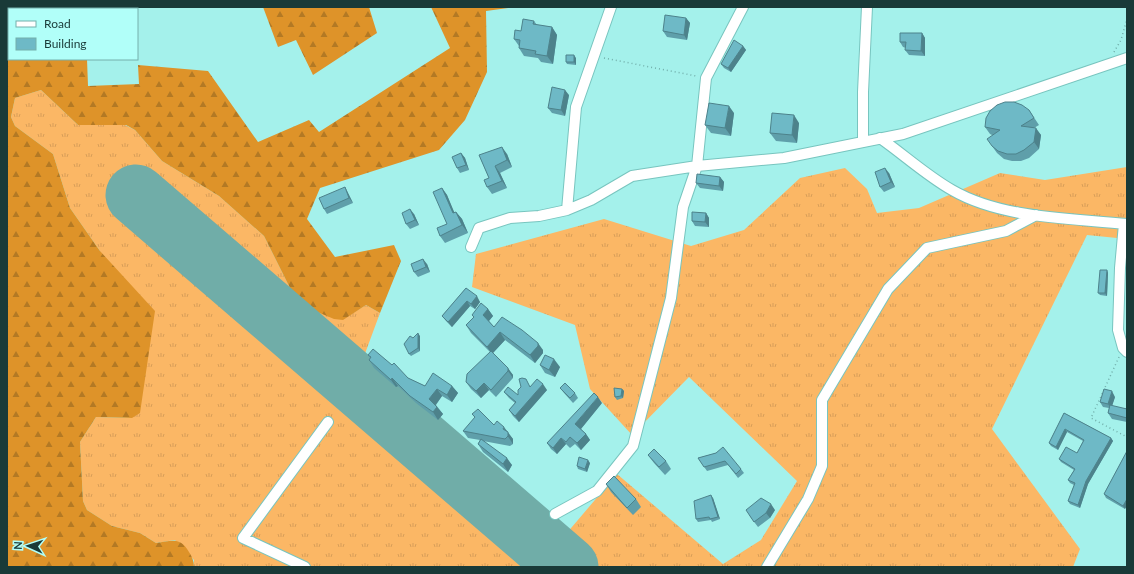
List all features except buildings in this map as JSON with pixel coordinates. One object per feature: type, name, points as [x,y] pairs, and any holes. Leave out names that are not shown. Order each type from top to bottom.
[{"type":"street","points":[[567,210],[576,107],[611,7]]},
{"type":"street","points":[[555,514],[597,491],[633,446],[671,298],[683,206],[697,166],[706,78],[743,7]]},
{"type":"street","points":[[863,142],[863,92],[867,7]]},
{"type":"street","points":[[471,247],[479,228],[510,218],[540,216],[567,210],[591,200],[632,176],[697,166],[784,158],[903,134],[1127,58]]},
{"type":"street","points":[[880,138],[951,190],[980,203],[1036,215],[1126,224],[1120,268],[1118,330],[1125,350]]},
{"type":"street","points":[[767,567],[808,499],[822,466],[822,400],[888,289],[927,248],[1006,231],[1036,215]]},
{"type":"street","points":[[304,567],[243,538],[328,422]]},
{"type":"path","points":[[1106,66],[1121,40],[1127,19]]},
{"type":"path","points":[[595,56],[706,78]]},
{"type":"path","points":[[1125,350],[1091,418],[1127,437]]},
{"type":"green space","points":[[7,7],[21,7],[8,8],[8,60],[87,60],[88,86],[139,84],[138,65],[208,71],[258,142],[309,120],[319,132],[450,48],[431,7],[515,7],[486,11],[487,72],[465,120],[439,150],[320,188],[307,219],[335,257],[394,245],[401,261],[380,313],[366,305],[343,320],[334,319],[308,308],[294,296],[264,236],[219,196],[162,161],[135,130],[126,125],[78,125],[41,90],[15,98],[11,117],[15,126],[53,154],[70,208],[100,251],[155,311],[140,413],[132,418],[96,417],[80,442],[83,501],[87,510],[112,526],[140,533],[156,543],[171,541],[179,542],[186,547],[193,561],[194,567],[7,567]]},
{"type":"green space","points":[[263,7],[369,7],[377,33],[313,75],[296,40],[278,47]]},
{"type":"green space","points":[[41,90],[78,125],[125,125],[135,130],[162,161],[219,196],[264,236],[294,296],[343,319],[366,305],[380,313],[363,359],[566,534],[617,474],[723,564],[761,540],[797,481],[689,377],[632,435],[590,389],[575,325],[472,287],[476,254],[604,219],[691,246],[744,230],[800,178],[845,168],[867,189],[877,213],[919,208],[1000,173],[1045,180],[1127,167],[1127,239],[1087,235],[992,429],[1080,549],[1073,567],[194,567],[194,560],[175,540],[156,543],[140,533],[112,526],[87,510],[83,501],[80,442],[96,417],[132,418],[100,251],[70,208],[53,154],[15,126],[11,117],[15,98]]},
{"type":"runway","points":[[136,195],[568,567]]}]
